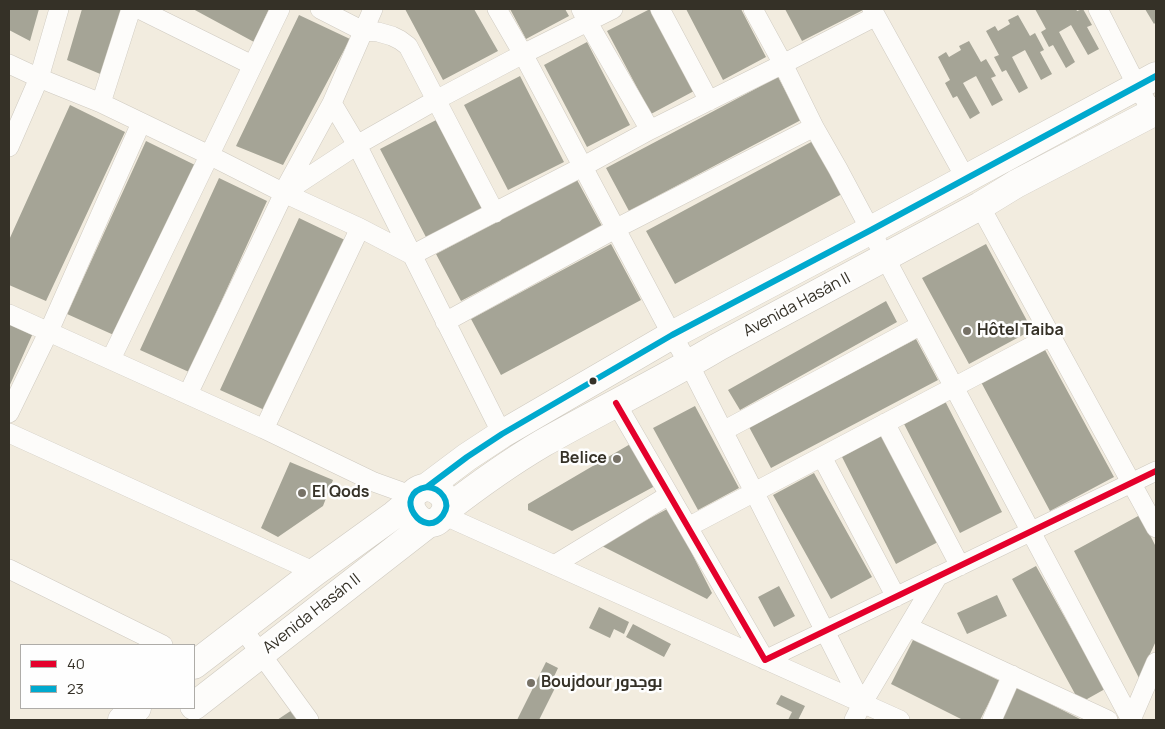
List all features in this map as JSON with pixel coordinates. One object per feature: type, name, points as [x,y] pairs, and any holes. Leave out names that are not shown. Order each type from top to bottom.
[{"type":"main road","name":"Avenida Hasán II","points":[[195,663],[394,515],[417,494],[502,434],[672,335],[1147,81]]},
{"type":"main road","name":"Avenida Hasán II","points":[[195,705],[484,481],[542,444],[980,206],[1016,184],[1154,112]]},
{"type":"main road","points":[[417,494],[433,488],[443,494],[446,504],[439,516]]},
{"type":"main road","points":[[122,720],[136,709]]},
{"type":"main road","name":"Avenida Hasán II","points":[[175,720],[189,709]]},
{"type":"street","points":[[9,147],[40,78],[59,9]]},
{"type":"street","points":[[101,103],[131,9]]},
{"type":"street","points":[[139,9],[252,65]]},
{"type":"street","points":[[111,359],[280,9]]},
{"type":"street","points":[[320,9],[363,31],[378,32],[392,36],[408,46],[495,213]]},
{"type":"street","points":[[188,394],[284,193],[332,103],[373,9]]},
{"type":"street","points":[[497,9],[689,364],[825,631],[858,712]]},
{"type":"street","points":[[284,193],[357,145],[523,54],[584,15],[613,9]]},
{"type":"street","points":[[660,9],[709,101]]},
{"type":"street","points":[[753,9],[814,127],[886,257],[1131,720]]},
{"type":"street","points":[[1098,9],[1147,81],[1154,112]]},
{"type":"street","points":[[412,255],[650,130],[783,64],[874,12],[966,179]]},
{"type":"street","points":[[584,15],[650,130]]},
{"type":"street","points":[[9,64],[101,103],[412,255]]},
{"type":"street","points":[[332,103],[357,145],[502,434]]},
{"type":"street","points":[[9,413],[49,331],[141,123]]},
{"type":"street","points":[[445,322],[615,229],[814,127]]},
{"type":"street","points":[[980,206],[1156,528]]},
{"type":"street","points":[[264,429],[360,228]]},
{"type":"street","points":[[9,314],[188,394],[374,482],[417,494]]},
{"type":"street","points":[[723,431],[921,325]]},
{"type":"street","points":[[688,527],[1051,336]]},
{"type":"street","points":[[616,403],[765,660]]},
{"type":"street","points":[[885,423],[960,566]]},
{"type":"street","points":[[9,433],[315,572]]},
{"type":"street","points":[[822,457],[896,597]]},
{"type":"street","points":[[765,660],[1156,471]]},
{"type":"street","points":[[554,565],[669,495]]},
{"type":"street","points":[[439,516],[554,565],[765,660],[858,712],[900,720]]},
{"type":"street","points":[[9,569],[161,644]]},
{"type":"street","points":[[858,712],[938,576]]},
{"type":"street","points":[[908,627],[1108,720]]},
{"type":"street","points":[[242,628],[309,720]]},
{"type":"street","points":[[1131,720],[1156,662]]},
{"type":"street","points":[[195,663],[223,683]]},
{"type":"street","points":[[992,720],[1012,675]]},
{"type":"building","points":[[9,9],[39,9],[30,41],[9,30]]},
{"type":"building","points":[[82,9],[128,9],[105,76],[67,60]]},
{"type":"building","points":[[193,9],[269,9],[254,42]]},
{"type":"building","points":[[405,9],[474,9],[498,51],[443,80]]},
{"type":"building","points":[[510,9],[565,9],[569,16],[526,39]]},
{"type":"building","points":[[650,9],[694,91],[651,114],[607,31]]},
{"type":"building","points":[[686,9],[741,9],[766,57],[723,80]]},
{"type":"building","points":[[785,9],[865,9],[802,41]]},
{"type":"building","points":[[1035,9],[1076,9],[1077,11],[1083,9],[1092,25],[1087,27],[1099,49],[1088,55],[1071,25],[1059,32],[1075,62],[1066,68],[1053,45],[1049,47],[1041,32],[1046,29]]},
{"type":"building","points":[[1145,9],[1156,9],[1156,22],[1154,24]]},
{"type":"building","points":[[299,15],[350,39],[283,165],[236,146]]},
{"type":"building","points":[[1018,15],[1030,36],[1035,33],[1044,50],[1040,52],[1052,74],[1041,80],[1025,50],[1012,57],[1028,88],[1019,93],[1006,70],[1002,72],[994,57],[999,55],[986,31],[995,26],[998,31],[1010,24],[1008,20]]},
{"type":"building","points":[[969,41],[981,62],[986,59],[996,76],[991,78],[1003,100],[992,106],[976,76],[963,83],[980,113],[970,119],[957,96],[953,98],[945,83],[950,80],[938,57],[946,52],[949,57],[961,50],[959,46]]},
{"type":"building","points":[[587,42],[630,125],[587,147],[544,65]]},
{"type":"building","points":[[520,76],[564,162],[508,190],[464,105]]},
{"type":"building","points":[[778,77],[801,120],[629,211],[606,168]]},
{"type":"building","points":[[70,105],[125,132],[46,301],[9,285],[9,240]]},
{"type":"building","points":[[440,118],[487,208],[427,239],[380,149]]},
{"type":"building","points":[[146,141],[195,165],[116,336],[67,314]]},
{"type":"building","points":[[813,141],[842,194],[675,284],[646,231]]},
{"type":"building","points":[[219,178],[267,201],[189,372],[140,350]]},
{"type":"building","points":[[577,180],[602,226],[461,301],[436,254]]},
{"type":"building","points":[[299,218],[347,241],[269,412],[220,390]]},
{"type":"building","points":[[611,244],[641,300],[501,375],[471,319]]},
{"type":"building","points":[[986,244],[1032,330],[969,364],[922,278]]},
{"type":"building","points":[[886,301],[897,322],[740,410],[728,390]]},
{"type":"building","points":[[9,323],[33,333],[9,387]]},
{"type":"building","points":[[916,339],[938,380],[771,468],[749,427]]},
{"type":"building","points":[[1044,348],[1114,477],[1050,511],[981,382]]},
{"type":"building","points":[[945,401],[1002,512],[960,533],[903,422]]},
{"type":"building","points":[[695,406],[739,488],[698,510],[653,428]]},
{"type":"building","points":[[881,432],[938,542],[896,564],[840,453]]},
{"type":"building","points":[[632,443],[655,486],[572,531],[528,510],[528,504]]},
{"type":"building","name":"El Qods","points":[[290,462],[333,480],[323,506],[278,537],[261,528]]},
{"type":"building","points":[[814,473],[872,577],[831,599],[773,495]]},
{"type":"building","points":[[669,508],[712,593],[707,599],[600,545]]},
{"type":"building","points":[[1140,515],[1156,547],[1156,641],[1139,678],[1074,551]]},
{"type":"building","points":[[1036,566],[1105,689],[1080,703],[1012,579]]},
{"type":"building","points":[[779,586],[795,616],[774,627],[758,597]]},
{"type":"building","points":[[997,595],[1007,616],[967,634],[957,613]]},
{"type":"building","points":[[599,607],[629,622],[624,634],[614,629],[610,638],[589,628]]},
{"type":"building","points":[[633,624],[671,644],[664,657],[626,637]]},
{"type":"building","points":[[914,638],[1000,681],[980,720],[963,720],[891,684]]},
{"type":"building","points":[[546,662],[558,668],[551,683],[556,686],[539,720],[517,720]]},
{"type":"building","points":[[1017,687],[1082,720],[1000,720]]},
{"type":"building","points":[[781,695],[805,706],[798,720],[788,720],[792,712],[776,704]]},
{"type":"building","points":[[292,710],[299,720],[277,720]]},
{"type":"transit line","name":"23","points":[[427,487],[437,490],[444,496],[446,501],[443,515],[435,522],[427,523],[420,520],[414,514],[411,506],[411,498],[416,491],[427,487],[502,434],[672,335],[1156,76]]},
{"type":"transit line","name":"40","points":[[616,403],[765,660],[1156,471]]},
{"type":"place","name":"Hôtel Taiba","points":[[967,331]]},
{"type":"place","name":"Belice","points":[[617,459]]},
{"type":"place","name":"El Qods","points":[[302,493]]},
{"type":"place","name":"Boujdour بوجدور","points":[[531,683]]}]
